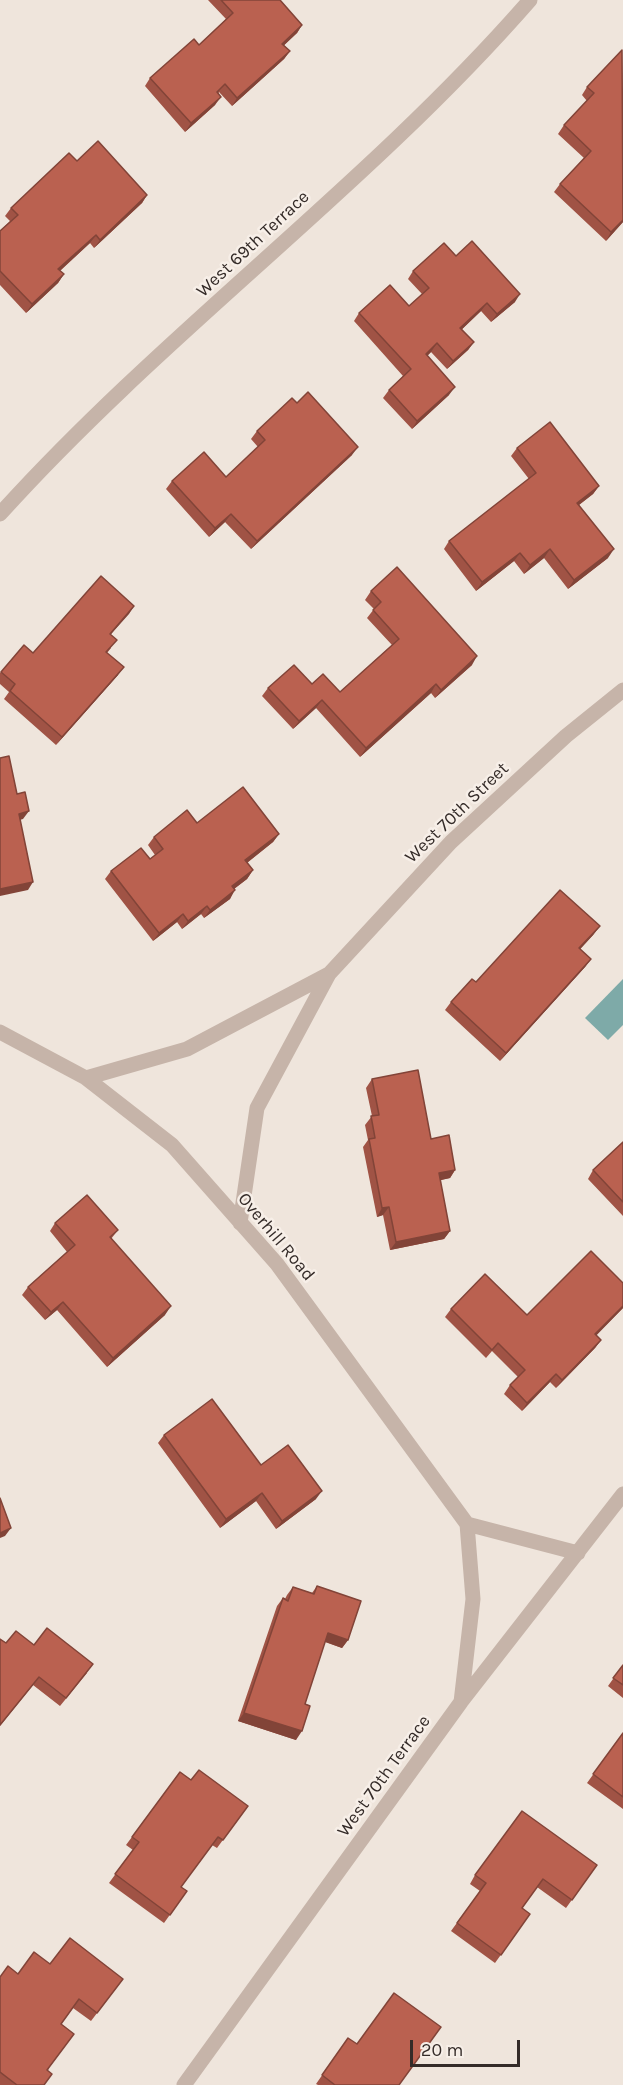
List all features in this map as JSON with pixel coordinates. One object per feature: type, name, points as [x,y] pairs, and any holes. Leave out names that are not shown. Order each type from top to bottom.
[{"type":"street","name":"West 69th Terrace","points":[[0,514],[101,411],[420,115],[530,0]]},
{"type":"street","name":"West 70th Street","points":[[240,1223],[257,1108],[329,974],[451,842],[566,736],[623,690]]},
{"type":"street","name":"West 70th Street","points":[[86,1078],[187,1048],[329,974]]},
{"type":"street","name":"Overhill Road","points":[[0,1032],[86,1078],[172,1146],[277,1264],[467,1524]]},
{"type":"street","name":"West 70th Terrace","points":[[184,2085],[461,1702],[623,1494]]},
{"type":"street","points":[[461,1702],[473,1599],[467,1524],[578,1553]]},
{"type":"water","points":[[623,979],[623,1025],[608,1040],[585,1018]]},
{"type":"building","points":[[221,0],[280,0],[302,25],[282,44],[290,51],[237,98],[225,84],[217,92],[221,97],[191,123],[150,78],[194,39],[199,45],[233,13]]},
{"type":"building","points":[[622,50],[623,220],[611,232],[560,184],[591,151],[564,125],[594,93],[587,87]]},
{"type":"building","points":[[98,141],[147,195],[100,240],[96,235],[58,269],[64,274],[32,304],[0,271],[0,231],[18,215],[11,208],[69,153],[77,161]]},
{"type":"building","points":[[472,241],[520,294],[497,314],[487,303],[460,328],[474,342],[453,361],[437,343],[426,354],[455,387],[417,421],[389,390],[411,369],[359,313],[390,285],[409,306],[429,288],[413,271],[444,243],[456,256]]},
{"type":"building","points":[[308,392],[358,447],[257,541],[231,514],[215,528],[172,481],[204,452],[226,477],[265,440],[257,431],[292,398],[297,403]]},
{"type":"building","points":[[550,422],[599,486],[577,503],[614,549],[574,580],[550,549],[530,565],[520,553],[482,582],[449,541],[536,473],[517,448]]},
{"type":"building","points":[[397,567],[477,656],[441,690],[436,684],[366,748],[322,700],[299,721],[268,688],[294,665],[312,684],[323,674],[340,692],[399,639],[373,610],[381,602],[371,591]]},
{"type":"building","points":[[101,576],[134,606],[110,634],[117,640],[106,652],[124,667],[62,737],[10,691],[15,684],[1,672],[24,645],[33,653]]},
{"type":"building","points":[[9,756],[17,794],[25,792],[29,811],[19,814],[33,882],[0,889],[0,758]]},
{"type":"building","points":[[243,787],[279,834],[245,860],[253,870],[232,886],[235,890],[210,910],[207,906],[188,921],[183,914],[159,933],[111,871],[141,848],[150,859],[163,849],[154,837],[187,810],[197,823]]},
{"type":"building","points":[[560,890],[600,926],[579,948],[591,959],[506,1053],[451,1002],[472,979],[476,982]]},
{"type":"building","points":[[418,1070],[431,1139],[449,1135],[455,1170],[439,1173],[450,1231],[396,1242],[389,1207],[382,1208],[369,1139],[375,1138],[371,1116],[379,1115],[372,1079]]},
{"type":"building","points":[[623,1142],[623,1202],[593,1170]]},
{"type":"building","points":[[87,1195],[118,1230],[110,1237],[171,1306],[113,1358],[63,1302],[51,1312],[28,1287],[75,1245],[55,1223]]},
{"type":"building","points":[[591,1251],[623,1283],[623,1306],[595,1334],[601,1340],[562,1380],[556,1374],[527,1403],[510,1385],[525,1370],[498,1343],[492,1350],[451,1309],[485,1274],[527,1315]]},
{"type":"building","points":[[212,1399],[261,1465],[288,1445],[322,1491],[282,1521],[262,1493],[226,1519],[164,1435]]},
{"type":"building","points":[[0,1498],[11,1528],[0,1533]]},
{"type":"building","points":[[317,1586],[361,1601],[348,1640],[328,1633],[305,1704],[310,1706],[302,1731],[244,1713],[283,1598],[288,1601],[293,1587],[314,1594]]},
{"type":"building","points":[[47,1628],[93,1664],[66,1698],[39,1677],[0,1725],[0,1639],[6,1643],[16,1631],[34,1645]]},
{"type":"building","points":[[623,1665],[623,1685],[613,1678]]},
{"type":"building","points":[[623,1733],[623,1797],[593,1774]]},
{"type":"building","points":[[199,1770],[248,1806],[223,1840],[218,1837],[181,1887],[187,1891],[170,1915],[115,1874],[139,1842],[132,1837],[180,1772],[191,1780]]},
{"type":"building","points":[[522,1811],[597,1865],[572,1900],[543,1879],[522,1908],[530,1914],[501,1955],[457,1923],[486,1883],[475,1875]]},
{"type":"building","points":[[70,1938],[123,1979],[97,2013],[79,1999],[61,2024],[74,2034],[47,2070],[52,2074],[44,2085],[17,2085],[0,2072],[0,1977],[8,1966],[18,1974],[34,1952],[50,1964]]},
{"type":"building","points":[[394,1993],[441,2027],[399,2085],[335,2085],[322,2075],[348,2038],[357,2044]]}]
